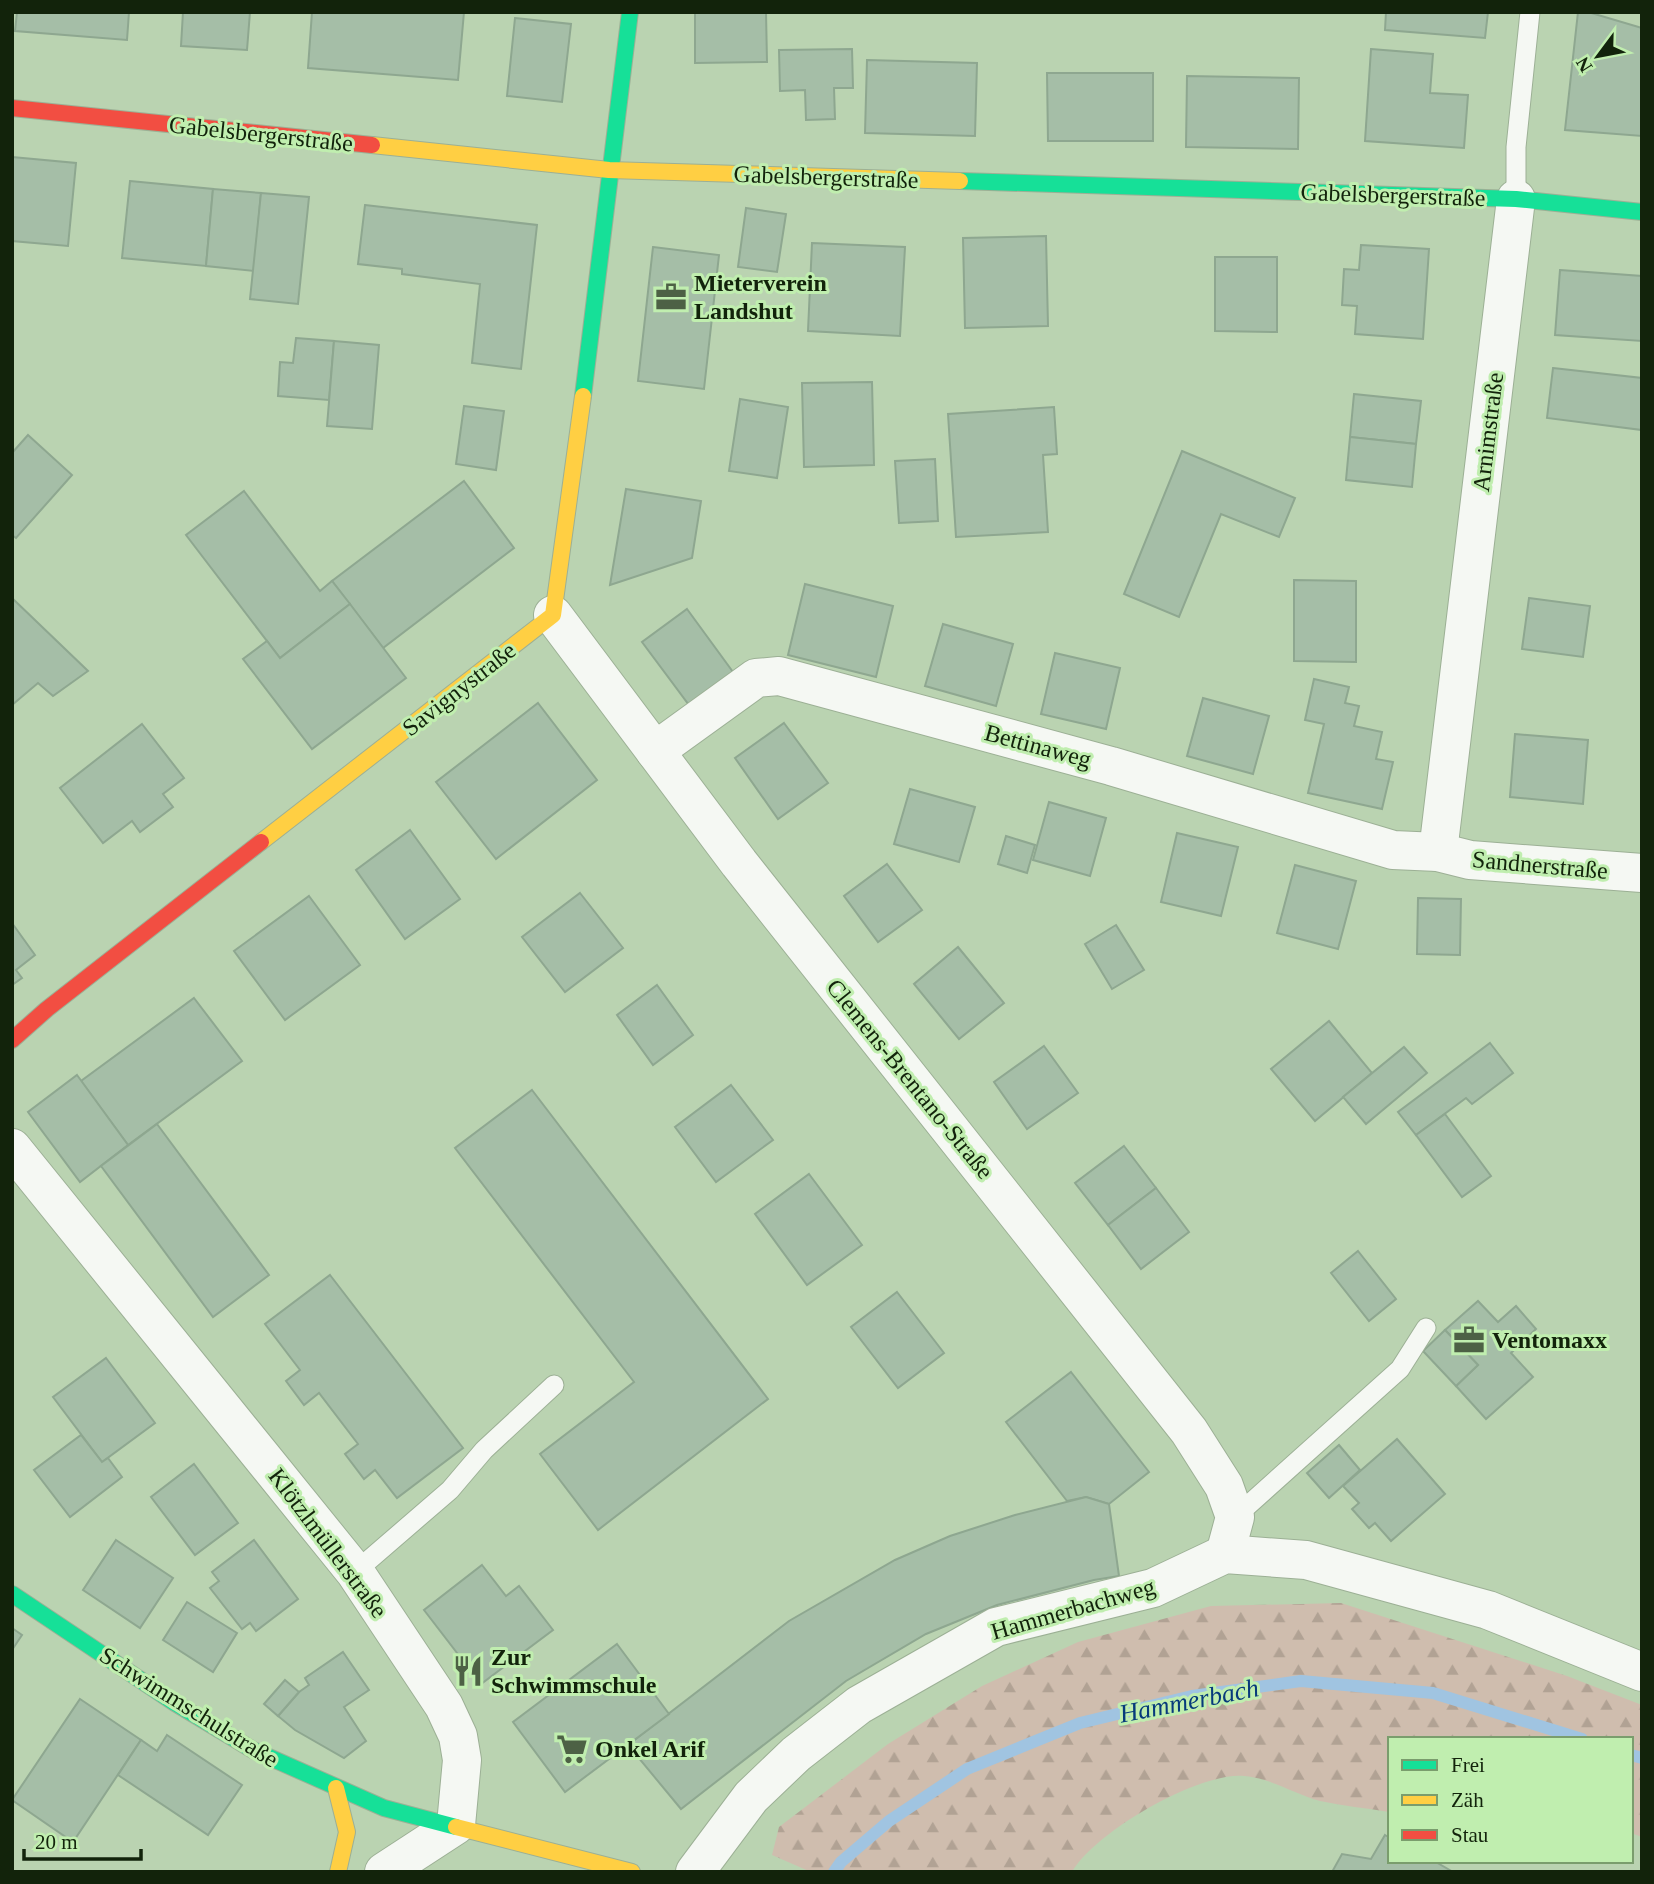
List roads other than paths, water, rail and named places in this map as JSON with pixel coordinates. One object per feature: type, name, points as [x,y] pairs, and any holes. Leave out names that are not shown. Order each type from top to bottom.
[{"type":"street","points":[[553,615],[581,414],[630,12]]},
{"type":"street","name":"Gabelsbergerstraße","points":[[12,108],[609,170],[1516,199],[1642,212]]},
{"type":"street","name":"Arnimstraße","points":[[1438,852],[1516,199]]},
{"type":"street","name":"Clemens-Brentano-Straße","points":[[553,615],[771,904],[1189,1431],[1224,1486],[1235,1517]]},
{"type":"street","name":"Savignystraße","points":[[12,1040],[47,1009],[553,615]]},
{"type":"street","name":"Bettinaweg","points":[[655,751],[756,678],[779,676],[1111,766],[1393,850],[1438,852]]},
{"type":"street","name":"Sandnerstraße","points":[[1438,852],[1470,860],[1642,873]]},
{"type":"street","name":"Klötzlmüllerstraße","points":[[12,1148],[355,1572],[444,1706],[458,1736],[461,1760],[456,1825]]},
{"type":"street","points":[[1225,1554],[1235,1517]]},
{"type":"street","name":"Hammerbachweg","points":[[695,1872],[751,1797],[796,1754],[870,1698],[996,1627],[1153,1588],[1225,1554],[1306,1559],[1488,1610],[1642,1672]]},
{"type":"street","name":"Schwimmschulstraße","points":[[12,1594],[175,1703],[253,1750],[384,1808],[456,1825]]},
{"type":"street","points":[[336,1787],[347,1832],[338,1872]]},
{"type":"street","points":[[384,1872],[456,1825],[632,1872]]},
{"type":"lane","name":"Arnimstraße","points":[[1516,199],[1516,147],[1530,12]]},
{"type":"lane","points":[[1235,1517],[1400,1369],[1426,1328]]},
{"type":"lane","points":[[355,1572],[450,1490],[484,1450],[554,1385]]},
{"type":"waterway","name":"Hammerbach","points":[[834,1872],[841,1862],[889,1821],[967,1769],[1080,1723],[1192,1696],[1301,1681],[1433,1693],[1576,1737]]},
{"type":"waterway","name":"Hammerbach","points":[[1633,1756],[1642,1758]]},
{"type":"place","name":"Mieterverein Landshut","points":[[671,297]]},
{"type":"place","name":"Ventomaxx","points":[[1469,1340]]},
{"type":"place","name":"Zur Schwimmschule","points":[[468,1671]]},
{"type":"place","name":"Onkel Arif","points":[[572,1749]]}]
